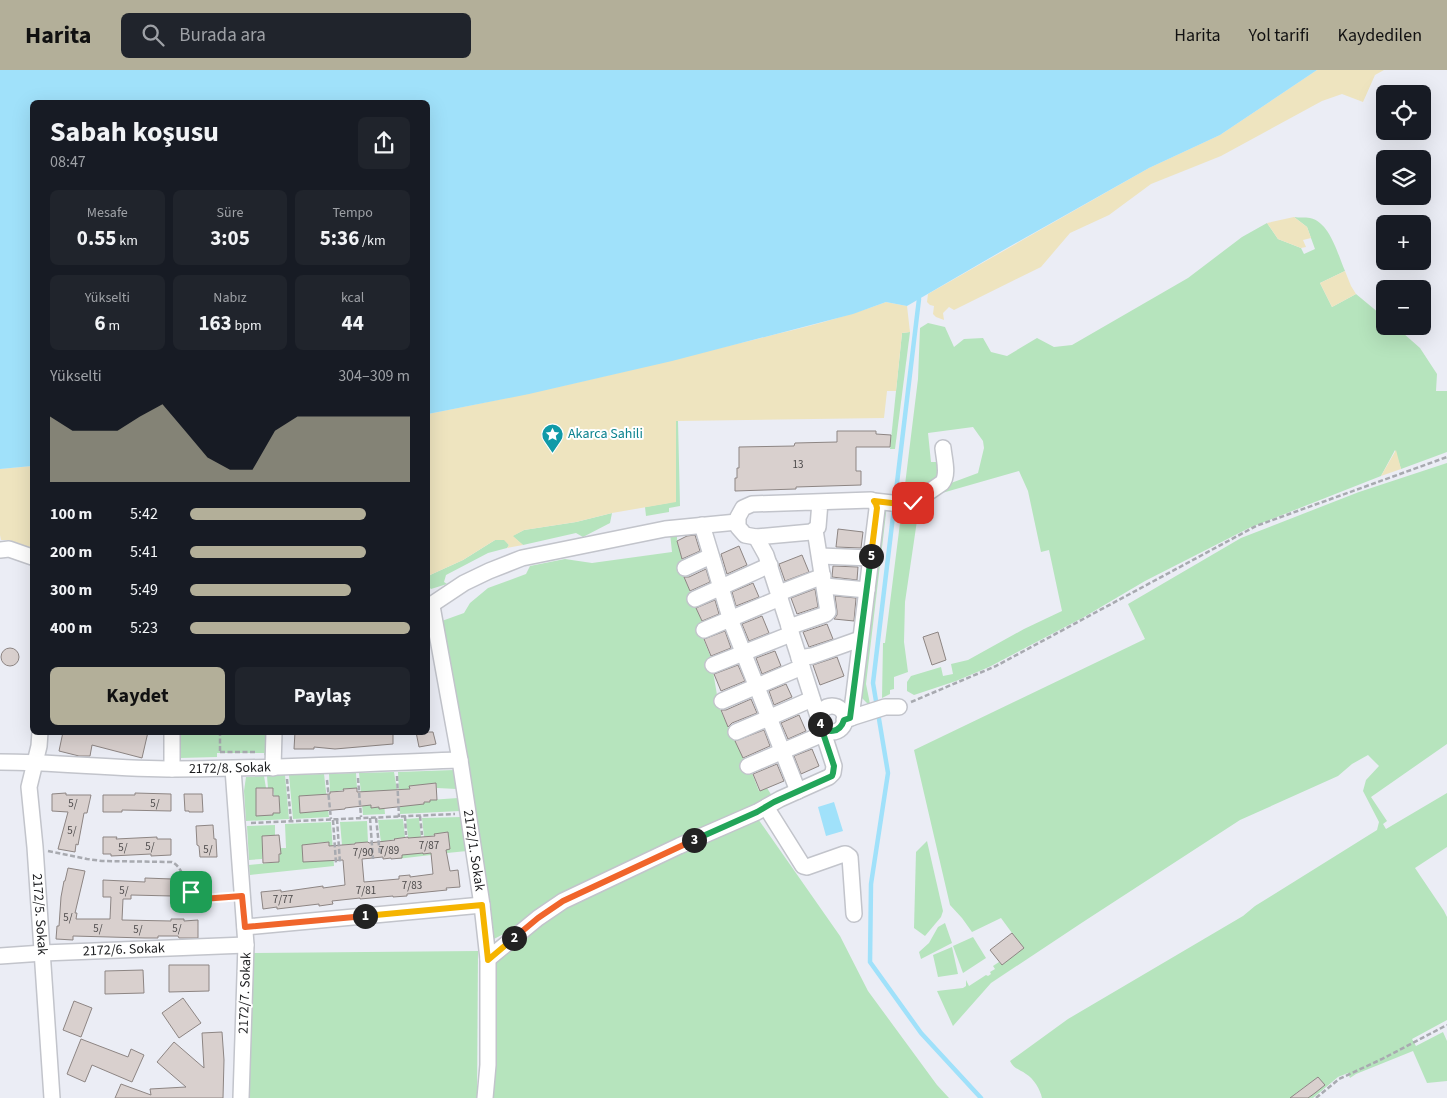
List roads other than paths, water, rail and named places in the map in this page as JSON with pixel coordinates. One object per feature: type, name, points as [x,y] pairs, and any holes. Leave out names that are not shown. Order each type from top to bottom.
[{"type":"street","points":[[820,502],[820,523],[812,532],[756,537],[745,535],[741,532],[737,522],[740,512],[747,505],[752,504],[871,500],[911,505],[944,481],[946,476],[942,448]]},
{"type":"street","points":[[847,719],[860,640],[876,504],[878,502]]},
{"type":"street","points":[[430,606],[464,583],[489,570],[522,558],[665,529],[737,522]]},
{"type":"street","points":[[702,525],[730,619],[798,791]]},
{"type":"street","points":[[713,665],[743,653],[827,613],[824,581],[815,530]]},
{"type":"street","points":[[488,960],[538,918],[563,901],[679,846],[757,812],[829,777],[833,773],[834,766],[770,565],[756,537]]},
{"type":"street","points":[[0,550],[9,549],[30,556]]},
{"type":"street","points":[[685,568],[711,556]]},
{"type":"street","points":[[820,556],[870,558]]},
{"type":"street","points":[[695,599],[770,565]]},
{"type":"street","points":[[704,630],[779,596],[824,581],[866,590]]},
{"type":"street","name":"2172/1. Sokak","points":[[430,606],[460,760],[482,905],[488,960],[488,1065],[485,1098]]},
{"type":"street","points":[[722,701],[756,686],[812,656],[860,640]]},
{"type":"street","points":[[736,732],[812,699]]},
{"type":"street","points":[[821,728],[820,714],[822,710],[830,706],[842,710],[847,719]]},
{"type":"street","points":[[847,719],[892,707]]},
{"type":"street","points":[[748,766],[782,751],[821,728]]},
{"type":"street","name":"2172/5. Sokak","points":[[40,735],[29,787],[52,1098]]},
{"type":"street","points":[[172,735],[172,769]]},
{"type":"street","points":[[274,735],[280,768]]},
{"type":"street","name":"2172/8. Sokak","points":[[0,762],[172,769],[226,769],[460,760]]},
{"type":"street","name":"2172/7. Sokak","points":[[226,769],[237,824],[246,945],[241,1098]]},
{"type":"street","points":[[766,806],[803,866],[807,867],[844,854],[850,857],[854,914]]},
{"type":"street","points":[[245,927],[482,905]]},
{"type":"street","name":"2172/6. Sokak","points":[[0,956],[246,945]]},
{"type":"water","points":[[0,70],[1317,70],[1220,135],[1149,168],[907,306],[886,302],[853,314],[672,361],[529,394],[430,414],[430,100],[30,100],[30,466],[0,469]]},
{"type":"water","points":[[834,802],[843,831],[826,836],[818,807]]},
{"type":"waterway","points":[[919,299],[873,683],[888,773],[871,884],[870,962],[921,1033],[981,1098]]},
{"type":"place","name":"Akarca Sahili","points":[[552,453]]}]
